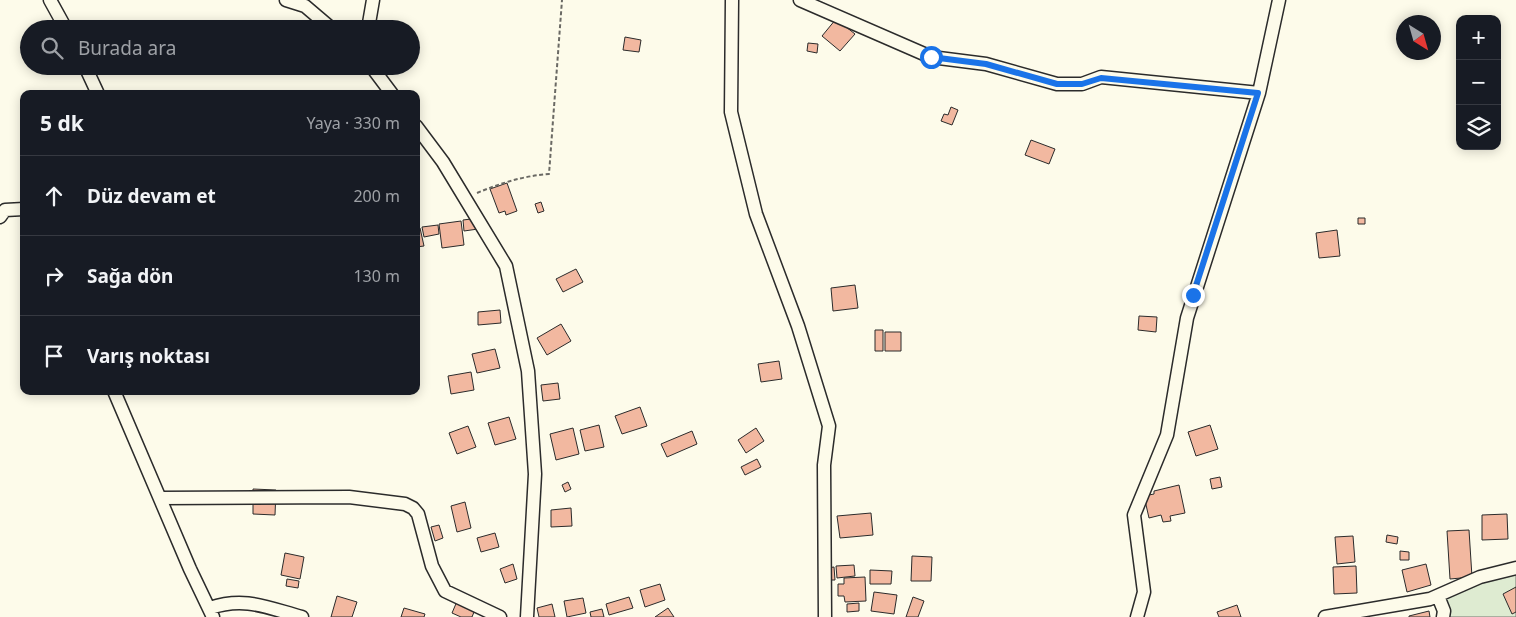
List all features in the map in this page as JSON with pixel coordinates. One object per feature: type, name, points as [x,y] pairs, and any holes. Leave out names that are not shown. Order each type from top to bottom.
[{"type":"street","points":[[50,0],[61,20]]},
{"type":"street","points":[[286,0],[305,3],[323,20]]},
{"type":"street","points":[[370,20],[373,0]]},
{"type":"street","points":[[732,0],[731,112],[756,214],[798,326],[829,426],[824,465],[825,617]]},
{"type":"street","points":[[800,0],[931,57],[986,64],[1057,84],[1082,84],[1101,78],[1258,93]]},
{"type":"street","points":[[1137,617],[1144,592],[1134,515],[1167,435],[1193,295],[1258,93],[1279,0]]},
{"type":"street","points":[[89,75],[96,90]]},
{"type":"street","points":[[378,75],[389,90]]},
{"type":"street","points":[[420,131],[444,162],[506,266],[528,371],[535,474],[527,617]]},
{"type":"street","points":[[0,217],[5,210],[20,210]]},
{"type":"street","points":[[116,395],[190,569],[212,612],[233,601],[245,602],[302,617]]},
{"type":"street","points":[[161,498],[349,497],[404,504],[413,508],[418,514],[432,566],[445,591],[500,617]]},
{"type":"street","points":[[1325,617],[1430,599],[1480,577],[1516,568]]},
{"type":"street","points":[[1438,596],[1444,611],[1443,617]]},
{"type":"path","points":[[465,198],[499,184],[530,176],[549,174],[550,136],[562,0]]},
{"type":"green space","points":[[1516,573],[1516,617],[1437,617],[1438,596]]},
{"type":"building","points":[[836,19],[855,34],[840,51],[822,36]]},
{"type":"building","points":[[625,37],[641,40],[639,52],[623,50]]},
{"type":"building","points":[[808,43],[818,44],[817,53],[807,51]]},
{"type":"building","points":[[951,107],[958,110],[952,125],[941,121],[944,114],[948,115]]},
{"type":"building","points":[[1031,140],[1055,149],[1049,164],[1025,155]]},
{"type":"building","points":[[507,183],[517,211],[506,215],[505,211],[499,213],[490,189]]},
{"type":"building","points":[[541,202],[544,211],[538,213],[535,204]]},
{"type":"building","points":[[1358,218],[1365,218],[1365,224],[1358,224]]},
{"type":"building","points":[[471,219],[478,229],[464,231],[463,220]]},
{"type":"building","points":[[461,221],[464,245],[442,248],[439,224]]},
{"type":"building","points":[[438,225],[439,234],[424,237],[422,227]]},
{"type":"building","points":[[420,228],[424,246],[420,246]]},
{"type":"building","points":[[1337,230],[1340,256],[1319,258],[1316,233]]},
{"type":"building","points":[[576,269],[583,282],[563,292],[556,279]]},
{"type":"building","points":[[855,285],[858,308],[833,311],[831,288]]},
{"type":"building","points":[[500,310],[501,323],[478,325],[478,312]]},
{"type":"building","points":[[1139,316],[1157,317],[1156,332],[1138,330]]},
{"type":"building","points":[[561,324],[571,341],[547,355],[537,338]]},
{"type":"building","points":[[875,330],[883,330],[883,351],[875,351]]},
{"type":"building","points":[[885,332],[901,332],[901,351],[885,351]]},
{"type":"building","points":[[495,349],[500,368],[477,373],[472,354]]},
{"type":"building","points":[[779,361],[782,379],[761,382],[758,364]]},
{"type":"building","points":[[471,372],[474,390],[451,394],[448,376]]},
{"type":"building","points":[[558,383],[560,399],[543,401],[541,385]]},
{"type":"building","points":[[640,407],[647,426],[622,434],[615,416]]},
{"type":"building","points":[[509,417],[516,439],[495,445],[488,423]]},
{"type":"building","points":[[599,425],[604,447],[585,451],[580,430]]},
{"type":"building","points":[[1210,425],[1218,449],[1196,456],[1188,432]]},
{"type":"building","points":[[468,426],[476,447],[457,454],[449,433]]},
{"type":"building","points":[[573,428],[579,454],[556,460],[550,434]]},
{"type":"building","points":[[756,428],[764,441],[746,453],[738,440]]},
{"type":"building","points":[[692,431],[697,444],[667,457],[661,444]]},
{"type":"building","points":[[757,459],[761,467],[745,475],[741,467]]},
{"type":"building","points":[[1220,477],[1222,487],[1212,489],[1210,479]]},
{"type":"building","points":[[568,482],[571,489],[565,492],[562,485]]},
{"type":"building","points":[[1179,485],[1185,513],[1170,516],[1171,521],[1163,522],[1161,515],[1149,518],[1144,496],[1154,494],[1154,491]]},
{"type":"building","points":[[253,489],[276,490],[275,515],[253,514]]},
{"type":"building","points":[[465,502],[471,528],[457,532],[451,506]]},
{"type":"building","points":[[571,508],[572,526],[551,527],[551,510]]},
{"type":"building","points":[[871,513],[873,535],[840,538],[837,516]]},
{"type":"building","points":[[1507,514],[1508,539],[1482,540],[1482,515]]},
{"type":"building","points":[[439,525],[443,538],[435,541],[431,527]]},
{"type":"building","points":[[1469,530],[1472,577],[1450,579],[1447,531]]},
{"type":"building","points":[[495,533],[499,547],[481,552],[477,538]]},
{"type":"building","points":[[1387,535],[1398,537],[1397,544],[1386,542]]},
{"type":"building","points":[[1353,536],[1355,562],[1337,564],[1335,537]]},
{"type":"building","points":[[1400,551],[1409,552],[1409,560],[1400,560]]},
{"type":"building","points":[[285,553],[304,557],[300,579],[281,575]]},
{"type":"building","points":[[912,556],[932,557],[931,581],[911,581]]},
{"type":"building","points":[[513,564],[517,579],[505,583],[500,569]]},
{"type":"building","points":[[1426,564],[1431,585],[1407,592],[1402,570]]},
{"type":"building","points":[[854,565],[855,576],[837,578],[836,566]]},
{"type":"building","points":[[1356,566],[1357,593],[1334,594],[1333,567]]},
{"type":"building","points":[[834,567],[835,580],[827,580],[827,568]]},
{"type":"building","points":[[870,570],[892,571],[891,584],[870,584]]},
{"type":"building","points":[[865,577],[866,601],[845,602],[844,596],[838,596],[838,584],[844,584],[844,578]]},
{"type":"building","points":[[287,579],[299,581],[298,588],[286,586]]},
{"type":"building","points":[[660,584],[665,600],[645,607],[640,590]]},
{"type":"building","points":[[1516,587],[1516,612],[1512,614],[1503,594]]},
{"type":"building","points":[[874,592],[897,595],[894,614],[871,611]]},
{"type":"building","points":[[337,596],[357,602],[352,617],[331,617]]},
{"type":"building","points":[[629,597],[633,608],[609,615],[606,604]]},
{"type":"building","points":[[913,597],[924,601],[918,617],[906,617]]},
{"type":"building","points":[[583,598],[586,613],[567,617],[564,601]]},
{"type":"building","points":[[458,599],[476,607],[472,617],[461,617],[452,613]]},
{"type":"building","points":[[859,603],[859,611],[847,612],[847,604]]},
{"type":"building","points":[[552,604],[555,617],[539,617],[537,608]]},
{"type":"building","points":[[1237,605],[1241,617],[1219,617],[1217,612]]},
{"type":"building","points":[[404,608],[425,614],[424,617],[401,617]]},
{"type":"building","points":[[668,608],[674,617],[655,617]]},
{"type":"building","points":[[602,609],[604,617],[591,617],[590,612]]},
{"type":"building","points":[[1429,611],[1430,617],[1409,617],[1409,616]]},
{"type":"route","points":[[931,57],[986,64],[1057,84],[1082,84],[1101,78],[1258,93],[1193,295]]}]
